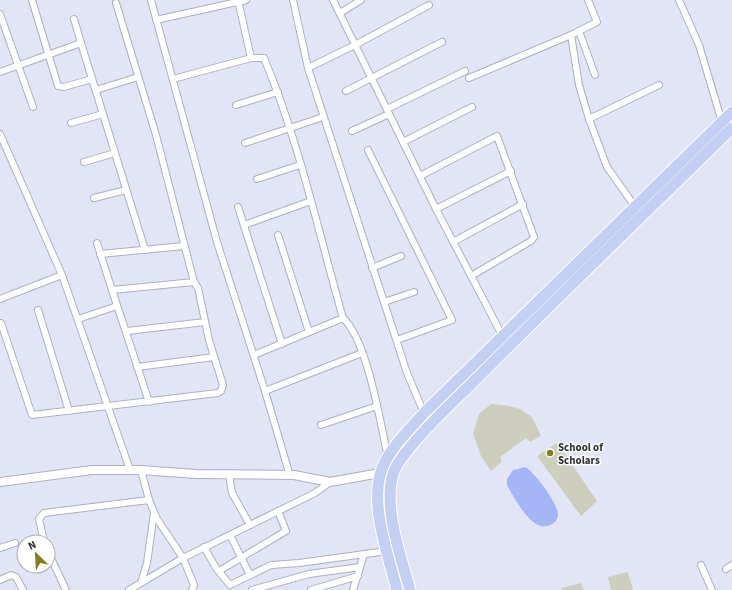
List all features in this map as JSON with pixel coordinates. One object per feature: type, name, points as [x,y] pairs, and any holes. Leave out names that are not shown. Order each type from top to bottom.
[{"type":"highway","points":[[397,590],[387,551],[377,498],[380,472],[388,457],[424,413],[503,337],[634,206],[732,112]]},
{"type":"highway","points":[[410,590],[394,524],[390,496],[393,472],[414,443],[433,423],[609,247],[643,216],[732,128]]},
{"type":"street","points":[[32,0],[56,83],[61,88],[92,79]]},
{"type":"street","points":[[151,0],[217,242],[254,355],[290,476]]},
{"type":"street","points":[[156,20],[246,0]]},
{"type":"street","points":[[293,0],[308,68],[323,116],[407,373],[424,413]]},
{"type":"street","points":[[333,0],[436,209],[503,337]]},
{"type":"street","points":[[340,13],[361,0]]},
{"type":"street","points":[[469,78],[571,35],[597,22],[588,0]]},
{"type":"street","points":[[680,0],[699,45],[722,122]]},
{"type":"street","points":[[238,1],[251,58]]},
{"type":"street","points":[[1,323],[32,415],[201,396],[222,391],[223,385],[214,357],[198,288],[194,282],[156,135],[116,3]]},
{"type":"street","points":[[308,68],[355,45],[429,5]]},
{"type":"street","points":[[0,14],[34,107]]},
{"type":"street","points":[[74,19],[145,250]]},
{"type":"street","points":[[579,31],[595,75]]},
{"type":"street","points":[[571,35],[579,85],[589,119],[608,168],[634,206],[643,216]]},
{"type":"street","points":[[346,91],[442,42]]},
{"type":"street","points":[[0,72],[81,43]]},
{"type":"street","points":[[173,79],[251,58],[264,58],[278,92],[290,129],[343,318],[360,345],[377,406],[388,457]]},
{"type":"street","points":[[352,131],[465,71]]},
{"type":"street","points":[[96,90],[138,77]]},
{"type":"street","points":[[589,119],[659,85]]},
{"type":"street","points":[[236,105],[278,92]]},
{"type":"street","points":[[403,142],[472,107]]},
{"type":"street","points":[[72,123],[103,114]]},
{"type":"street","points":[[245,143],[290,129],[323,116]]},
{"type":"street","points":[[0,134],[62,275],[130,470]]},
{"type":"street","points":[[420,176],[497,136],[534,237],[531,241],[471,276]]},
{"type":"street","points":[[368,150],[452,320],[397,340]]},
{"type":"street","points":[[84,162],[115,153]]},
{"type":"street","points":[[257,179],[300,165]]},
{"type":"street","points":[[436,209],[511,171]]},
{"type":"street","points":[[94,198],[126,190]]},
{"type":"street","points":[[244,226],[310,201]]},
{"type":"street","points":[[453,242],[523,204]]},
{"type":"street","points":[[238,207],[282,344]]},
{"type":"street","points":[[278,235],[309,332]]},
{"type":"street","points":[[97,243],[149,402]]},
{"type":"street","points":[[100,254],[184,246]]},
{"type":"street","points":[[372,268],[401,256]]},
{"type":"street","points":[[0,298],[62,275]]},
{"type":"street","points":[[112,290],[194,282]]},
{"type":"street","points":[[384,302],[414,292]]},
{"type":"street","points":[[78,319],[117,306]]},
{"type":"street","points":[[38,310],[69,411]]},
{"type":"street","points":[[254,355],[343,318]]},
{"type":"street","points":[[126,331],[205,322]]},
{"type":"street","points":[[265,391],[362,353]]},
{"type":"street","points":[[137,367],[214,357]]},
{"type":"street","points":[[322,425],[377,406]]},
{"type":"street","points":[[0,482],[92,470],[141,470],[196,474],[290,476],[330,482],[380,472],[393,472]]},
{"type":"street","points":[[141,470],[154,513],[182,558],[194,588]]},
{"type":"street","points":[[229,474],[232,493],[250,525]]},
{"type":"street","points":[[130,590],[182,558],[315,493],[330,482]]},
{"type":"street","points":[[42,534],[39,519],[44,513],[149,500]]},
{"type":"street","points":[[219,571],[286,531],[278,511]]},
{"type":"street","points":[[141,583],[147,563],[154,513]]},
{"type":"street","points":[[230,535],[250,575]]},
{"type":"street","points":[[0,548],[15,543]]},
{"type":"street","points":[[204,547],[219,571],[230,585],[233,584],[237,590]]},
{"type":"street","points":[[233,584],[271,565],[299,563],[387,551]]},
{"type":"street","points":[[353,590],[364,554]]},
{"type":"street","points":[[701,565],[712,590]]},
{"type":"street","points":[[726,569],[732,565]]},
{"type":"street","points":[[252,590],[309,574],[360,567]]},
{"type":"street","points":[[56,569],[66,590]]},
{"type":"street","points":[[0,580],[11,575],[16,577],[23,590]]},
{"type":"street","points":[[311,590],[358,576]]},
{"type":"shaded area","points":[[525,467],[540,482],[551,497],[558,511],[557,519],[550,525],[544,526],[531,520],[519,506],[507,485],[507,479],[513,470]]},
{"type":"building","points":[[491,404],[520,409],[532,417],[541,436],[530,442],[526,438],[500,457],[502,462],[491,471],[481,456],[473,434],[479,414]]},
{"type":"building","points":[[557,443],[597,501],[581,516],[537,456]]},
{"type":"building","points":[[628,572],[633,590],[611,590],[608,577]]},
{"type":"building","points":[[581,583],[584,590],[562,590],[561,588]]},
{"type":"place","name":"School of Scholars","points":[[550,453]]}]
